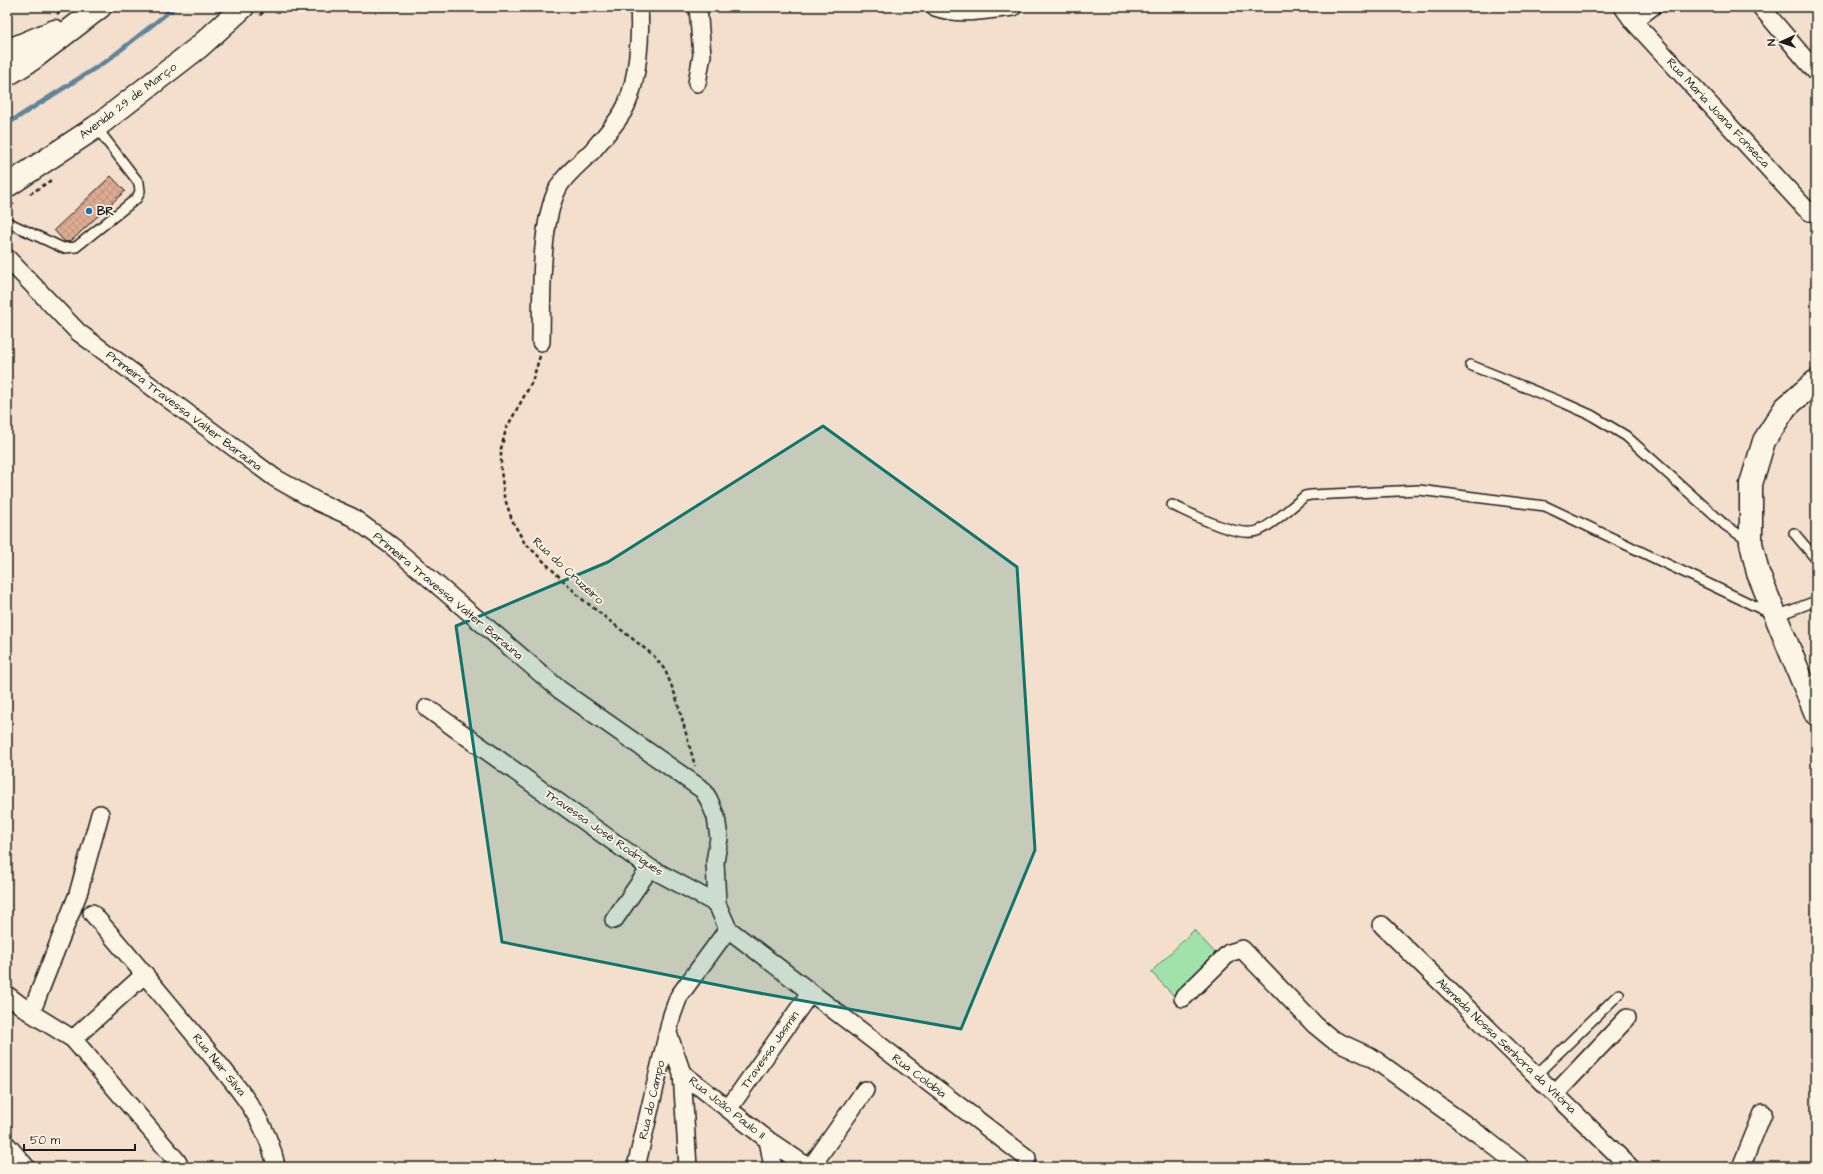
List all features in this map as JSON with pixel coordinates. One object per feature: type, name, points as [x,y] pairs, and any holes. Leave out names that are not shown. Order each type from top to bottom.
[{"type":"main road","name":"Avenida 29 de Março","points":[[7,186],[96,127],[199,47],[243,7]]},
{"type":"main road","points":[[7,51],[44,37],[98,8]]},
{"type":"main road","points":[[7,75],[31,60],[98,8]]},
{"type":"main road","points":[[1816,382],[1785,408],[1764,441],[1751,484],[1751,543],[1758,573],[1816,714]]},
{"type":"street","points":[[541,342],[542,270],[550,206],[558,187],[612,128],[626,106],[633,81],[638,49],[639,7]]},
{"type":"street","points":[[697,83],[702,54],[698,7]]},
{"type":"street","points":[[935,7],[951,11],[965,12],[1013,7]]},
{"type":"street","name":"Rua Maria Joana Fonseca","points":[[1623,7],[1633,21],[1805,208],[1810,212],[1816,213]]},
{"type":"street","points":[[1633,21],[1652,7]]},
{"type":"street","points":[[1761,7],[1816,72]]},
{"type":"street","name":"Primeira Travessa Valter Baraúna","points":[[7,258],[78,332],[275,478],[318,502],[352,517],[393,546],[560,690],[703,790],[716,817],[720,838],[715,862],[716,904]]},
{"type":"street","name":"Travessa José Rodrigues","points":[[427,708],[650,868],[716,904]]},
{"type":"street","points":[[31,1014],[78,894],[100,814]]},
{"type":"street","points":[[614,920],[650,868]]},
{"type":"street","points":[[716,904],[728,929],[810,993]]},
{"type":"street","name":"Rua Nair Silva","points":[[92,913],[145,974],[246,1098],[264,1132],[276,1167]]},
{"type":"street","name":"Alameda Nossa Senhora da Vitória","points":[[1382,925],[1535,1076],[1630,1167]]},
{"type":"street","name":"Rua do Campo","points":[[636,1167],[668,1033],[680,996],[728,929]]},
{"type":"street","points":[[1182,998],[1229,953],[1242,949],[1315,1024],[1332,1039],[1371,1058],[1484,1138],[1520,1167]]},
{"type":"street","points":[[73,1039],[145,974]]},
{"type":"street","name":"Travessa Jasmin","points":[[729,1108],[810,993]]},
{"type":"street","name":"Rua Colobia","points":[[810,993],[1027,1158]]},
{"type":"street","points":[[7,995],[31,1014],[73,1039],[177,1161],[180,1167]]},
{"type":"street","points":[[1554,1094],[1627,1018]]},
{"type":"street","name":"Rua João Paulo II","points":[[668,1033],[682,1073],[729,1108],[768,1140],[809,1167]]},
{"type":"street","points":[[682,1073],[688,1167]]},
{"type":"street","points":[[809,1167],[864,1090]]},
{"type":"street","points":[[1741,1167],[1763,1113]]},
{"type":"street","points":[[768,1140],[773,1167]]},
{"type":"street","points":[[7,1145],[26,1167]]},
{"type":"lane","points":[[7,222],[63,248],[69,249],[76,247],[137,198],[140,191],[139,183],[96,127]]},
{"type":"lane","points":[[1470,365],[1591,415],[1626,436],[1725,525],[1751,543]]},
{"type":"lane","points":[[1172,505],[1226,528],[1243,532],[1260,531],[1305,496],[1311,495],[1419,490],[1522,502],[1545,506],[1776,616],[1816,601]]},
{"type":"lane","points":[[1794,533],[1816,559]]},
{"type":"lane","points":[[1535,1076],[1619,994]]},
{"type":"path","name":"Rua do Cruzeiro","points":[[541,342],[539,362],[532,382],[506,429],[501,449],[501,470],[504,496],[512,520],[524,542],[582,599],[653,655],[665,670],[676,697],[686,736],[703,790]]},
{"type":"highlighted area","points":[[823,426],[1017,567],[1035,850],[961,1029],[748,991],[502,942],[456,626],[608,562]]},
{"type":"green space","points":[[1194,930],[1216,954],[1173,995],[1151,972]]},
{"type":"building","points":[[111,176],[125,191],[71,241],[65,242],[54,230]]},
{"type":"waterway","points":[[7,124],[108,60],[175,7]]},
{"type":"place","name":"BR","points":[[89,211]]}]
